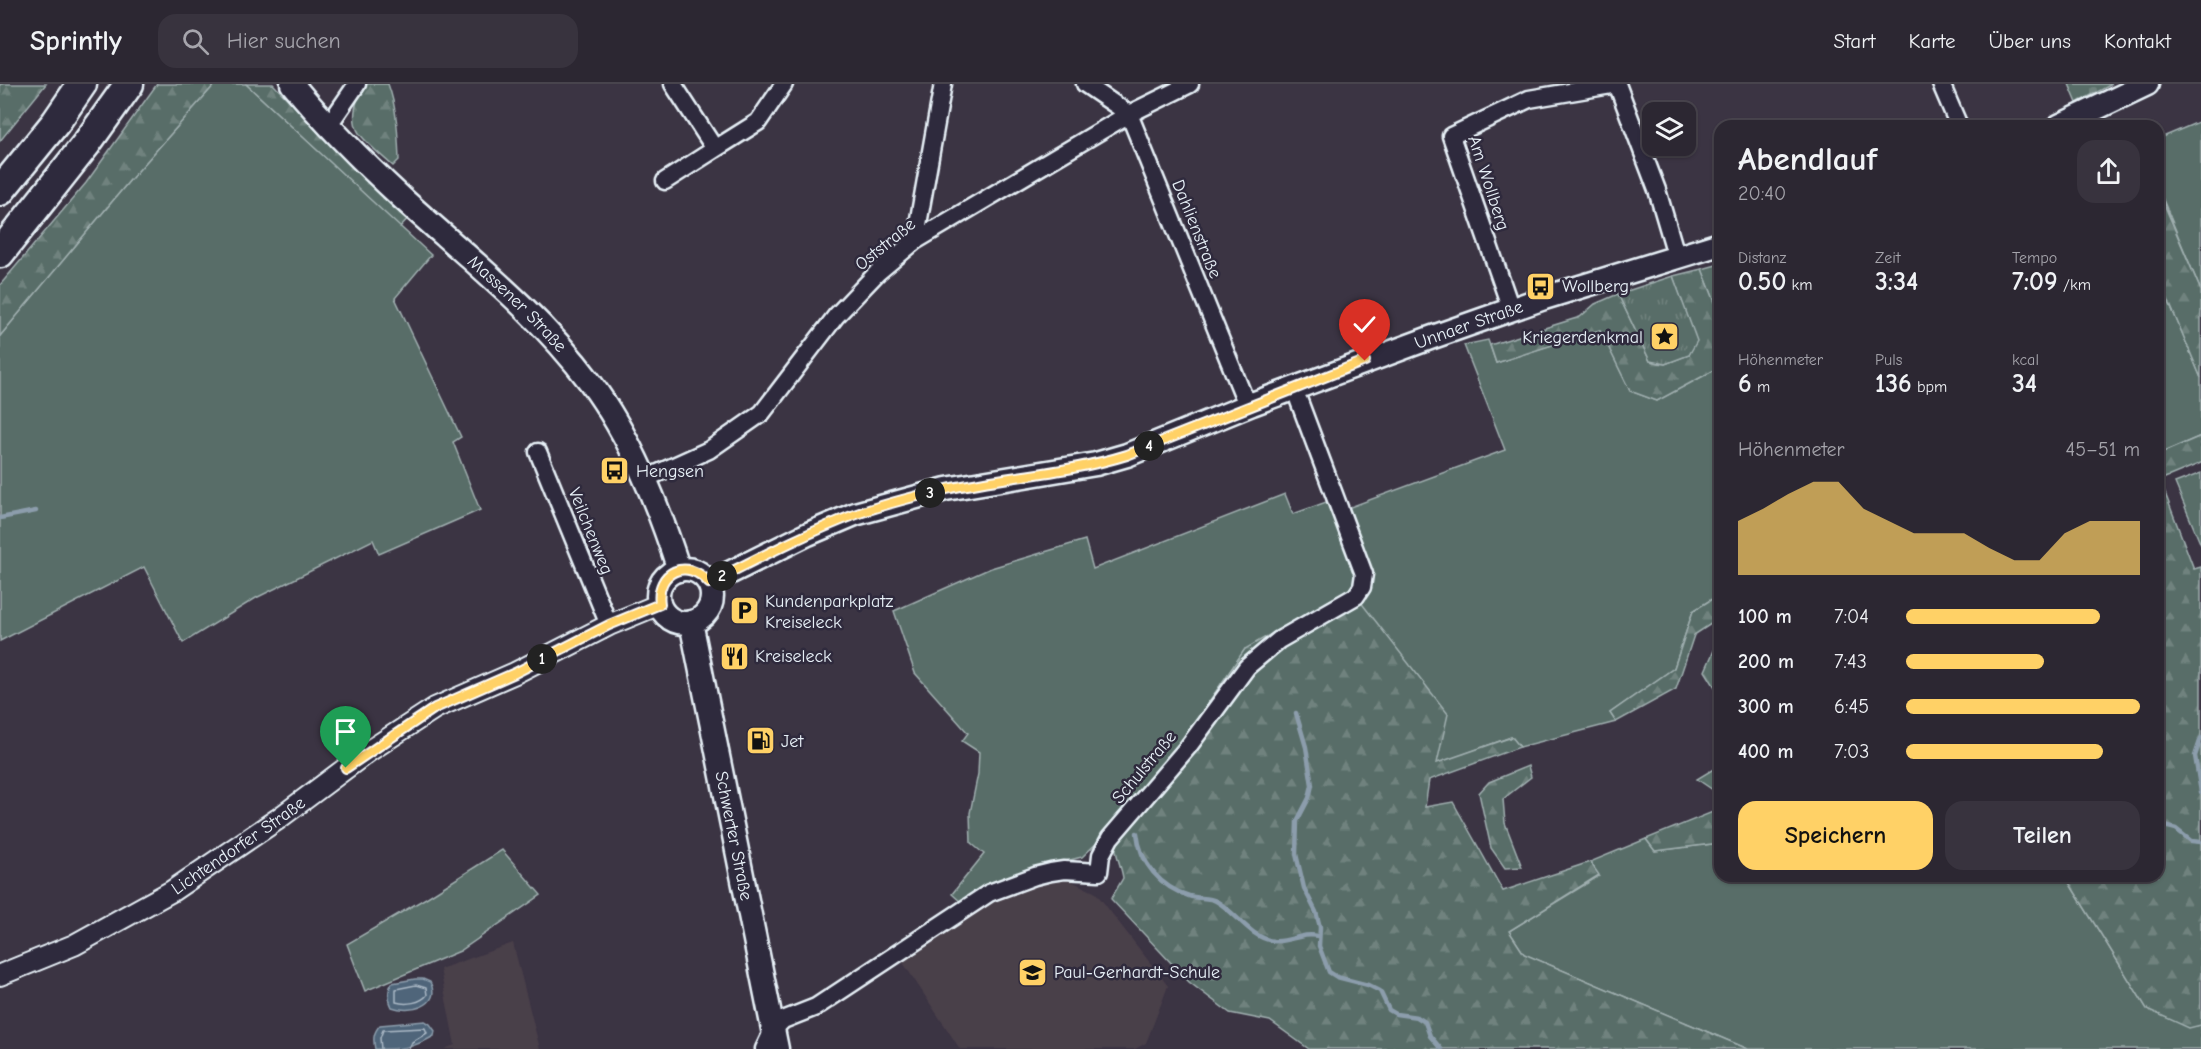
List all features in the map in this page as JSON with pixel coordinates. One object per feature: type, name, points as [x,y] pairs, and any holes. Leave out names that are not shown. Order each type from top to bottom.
[{"type":"highway","points":[[0,191],[56,122],[82,84]]},
{"type":"highway","points":[[0,253],[87,143],[129,84]]},
{"type":"main road","name":"Massener Straße","points":[[292,84],[325,124],[402,198],[488,272],[549,333],[601,397],[645,479],[679,570]]},
{"type":"main road","points":[[2072,120],[2147,84]]},
{"type":"main road","name":"Unnaer Straße","points":[[709,583],[808,534],[855,514],[946,489],[1096,464],[1127,455],[1252,404],[1511,309],[1714,246]]},
{"type":"main road","points":[[679,570],[695,571],[709,583],[711,604],[702,617],[691,622],[684,623],[669,617],[660,604],[660,587],[671,573],[679,570]]},
{"type":"main road","name":"Schwerter Straße","points":[[691,622],[771,1042]]},
{"type":"street","points":[[325,124],[335,116],[357,84]]},
{"type":"street","points":[[673,84],[715,149]]},
{"type":"street","points":[[665,181],[758,122],[784,84]]},
{"type":"street","points":[[915,241],[943,84]]},
{"type":"street","points":[[1085,84],[1129,114]]},
{"type":"street","name":"Oststraße","points":[[645,479],[709,450],[762,413],[836,316],[878,272],[915,241],[1129,114],[1190,84]]},
{"type":"street","name":"Am Wollberg","points":[[1511,309],[1451,136],[1526,91],[1617,84],[1657,190],[1677,258]]},
{"type":"street","points":[[1941,84],[1956,120]]},
{"type":"street","name":"Dahlienstraße","points":[[1129,114],[1243,395],[1252,404]]},
{"type":"street","name":"Schulstraße","points":[[771,1042],[783,1020],[816,1007],[989,893],[1051,872],[1064,870],[1099,872],[1101,855],[1110,838],[1188,747],[1247,667],[1279,640],[1356,596],[1362,587],[1364,574],[1299,401]]},
{"type":"street","name":"Veilchenweg","points":[[538,452],[609,625]]},
{"type":"street","name":"Lichtendorfer Straße","points":[[0,975],[74,945],[172,891],[278,819],[369,751],[435,708],[515,673],[609,625],[660,604]]},
{"type":"shaded area","name":"Paul-Gerhardt-Schule","points":[[1061,876],[1096,893],[1168,986],[1146,1043],[1135,1049],[960,1049],[900,958],[992,898]]},
{"type":"shaded area","points":[[513,943],[540,1049],[444,1049],[455,1045],[440,969]]},
{"type":"green space","points":[[0,84],[46,84],[0,141]]},
{"type":"green space","points":[[157,84],[215,84],[130,180],[0,336],[0,285],[86,183]]},
{"type":"green space","points":[[215,84],[246,84],[431,255],[395,298],[461,437],[453,442],[480,510],[379,554],[373,540],[256,598],[183,643],[144,567],[0,641],[0,336],[130,180]]},
{"type":"green space","points":[[246,84],[273,84],[321,134],[410,216],[400,227]]},
{"type":"green space","points":[[366,84],[388,84],[391,93],[397,121],[399,160],[393,166],[367,142],[356,127],[355,108]]},
{"type":"green space","points":[[2069,84],[2112,84],[2077,103]]},
{"type":"green space","points":[[2201,121],[2201,291],[2164,202],[2164,136]]},
{"type":"green space","points":[[2164,204],[2201,291],[2201,378],[2164,290]]},
{"type":"green space","points":[[1714,266],[1714,300],[1702,269]]},
{"type":"green space","points":[[1702,269],[1714,300],[1714,370],[1657,401],[1630,391],[1600,330],[1496,363],[1490,345],[1580,317],[1595,304],[1618,294],[1650,361],[1665,364],[1689,355],[1696,341],[1673,276]]},
{"type":"green space","points":[[1673,276],[1697,341],[1689,355],[1665,364],[1650,361],[1618,294]]},
{"type":"green space","points":[[2164,292],[2201,378],[2201,436],[2164,452]]},
{"type":"green space","points":[[1600,329],[1630,391],[1657,401],[1714,370],[1714,598],[1693,611],[1674,668],[1610,713],[1616,722],[1520,747],[1511,737],[1437,764],[1245,649],[1172,756],[1105,835],[1082,857],[1017,873],[991,884],[961,902],[952,894],[984,854],[971,843],[970,813],[978,774],[979,752],[962,741],[968,733],[915,673],[894,611],[991,568],[1085,540],[1093,569],[1285,494],[1293,514],[1329,501],[1345,509],[1505,450],[1464,345],[1488,340],[1496,363]]},
{"type":"green space","points":[[2201,436],[2201,463],[2164,478],[2164,452]]},
{"type":"green space","points":[[2201,473],[2201,545],[2175,483]]},
{"type":"green space","points":[[2164,490],[2194,569],[2201,567],[2201,1025],[2189,1028],[2147,1009],[2069,882],[2164,882]]},
{"type":"green space","points":[[1337,596],[1356,596],[1448,714],[1437,763],[1512,737],[1520,747],[1429,780],[1425,807],[1453,802],[1503,891],[1590,862],[1599,875],[1509,931],[1524,954],[1748,1049],[1309,1049],[1270,1021],[1230,1013],[1189,982],[1111,899],[1123,878],[1115,839],[1245,649]]},
{"type":"green space","points":[[1714,598],[1714,622],[1694,635],[1676,689],[1616,722],[1610,713],[1674,668],[1693,611]]},
{"type":"green space","points":[[1714,651],[1714,685],[1705,671]]},
{"type":"green space","points":[[1528,766],[1531,777],[1503,799],[1505,823],[1522,867],[1505,868],[1491,848],[1479,793],[1489,782]]},
{"type":"green space","points":[[1714,769],[1714,790],[1713,790],[1697,779]]},
{"type":"green space","points":[[1714,811],[1714,844],[1655,851],[1646,839]]},
{"type":"green space","points":[[1646,839],[1655,851],[1714,844],[1714,882],[2069,882],[2147,1009],[2189,1027],[2201,1025],[2201,1049],[1748,1049],[1524,954],[1509,931],[1599,876],[1590,862]]},
{"type":"green space","points":[[502,850],[541,895],[460,951],[365,991],[347,944]]},
{"type":"water","points":[[415,979],[430,982],[433,990],[428,1002],[415,1008],[392,1007],[389,989],[392,983]]},
{"type":"water","points":[[425,1021],[435,1031],[434,1036],[419,1044],[406,1047],[375,1049],[374,1036],[380,1025]]},
{"type":"waterway","points":[[0,518],[36,511]]},
{"type":"waterway","points":[[1296,713],[1306,747],[1312,785],[1309,798],[1297,821],[1296,854],[1304,888],[1316,912],[1320,927],[1319,946],[1329,972],[1337,977],[1368,985],[1380,991],[1389,1010],[1396,1014],[1417,1017],[1425,1022],[1430,1036],[1441,1049]]},
{"type":"waterway","points":[[2201,738],[2195,756],[2201,792]]},
{"type":"waterway","points":[[2164,826],[2176,829],[2191,841],[2201,842]]},
{"type":"waterway","points":[[1137,833],[1147,864],[1169,887],[1189,896],[1216,901],[1264,939],[1279,941],[1306,935],[1318,936]]},
{"type":"place","name":"Wollberg","points":[[1541,286]]},
{"type":"place","name":"Kriegerdenkmal","points":[[1664,337]]},
{"type":"place","name":"Hengsen","points":[[615,471]]},
{"type":"place","name":"Kundenparkplatz Kreiseleck","points":[[744,611]]},
{"type":"place","name":"Kreiseleck","points":[[734,656]]},
{"type":"place","name":"Jet","points":[[760,741]]},
{"type":"place","name":"Paul-Gerhardt-Schule","points":[[1033,972]]},
{"type":"route","points":[[346,768],[435,708],[515,673],[609,625],[660,604],[658,595],[660,587],[671,573],[687,569],[695,571],[709,583],[808,534],[855,514],[946,489],[1096,464],[1127,455],[1365,361]]}]
